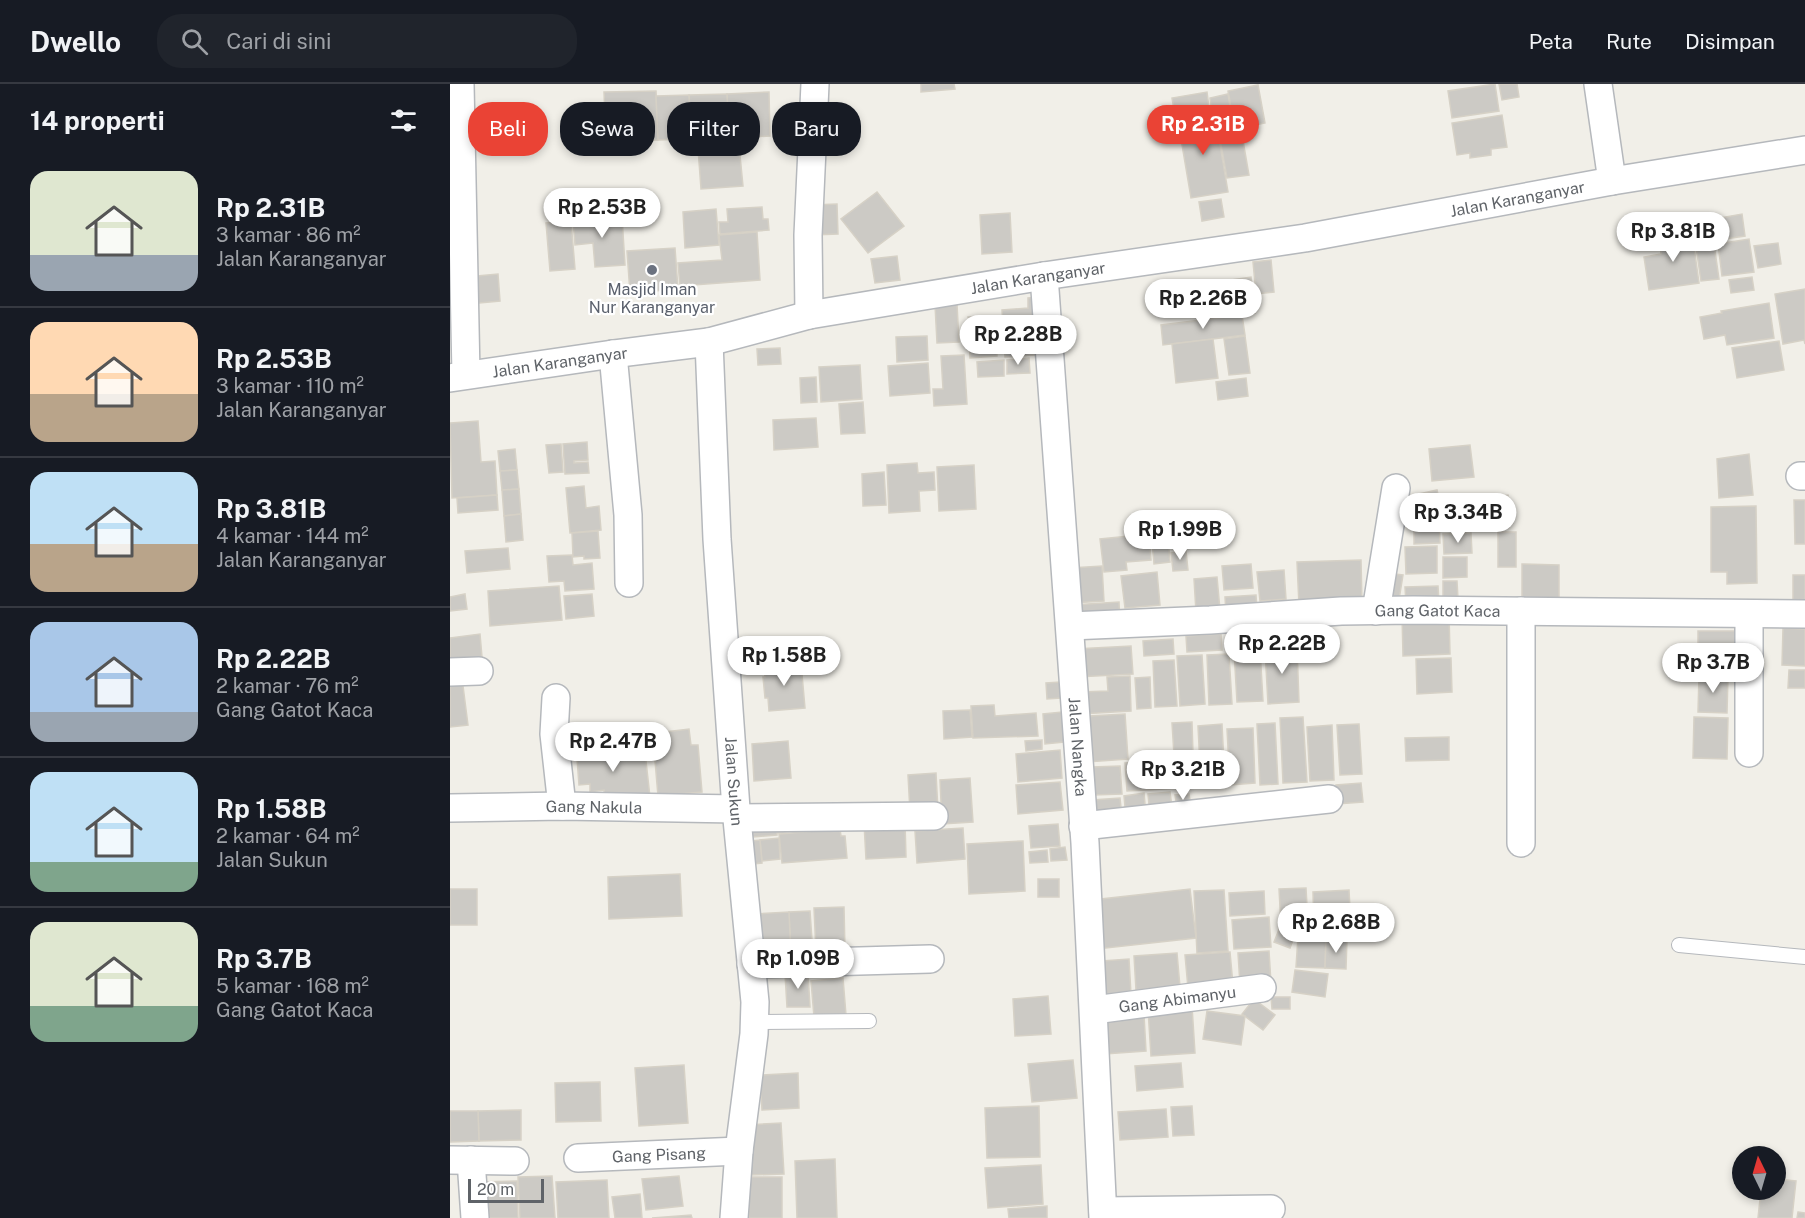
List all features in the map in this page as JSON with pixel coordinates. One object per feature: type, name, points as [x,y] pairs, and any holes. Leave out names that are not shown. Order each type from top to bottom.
[{"type":"street","points":[[458,376],[456,170],[460,84]]},
{"type":"street","points":[[809,315],[808,235],[814,84]]},
{"type":"street","points":[[1598,84],[1612,181]]},
{"type":"street","name":"Jalan Karanganyar","points":[[458,376],[709,342],[809,315],[1044,276],[1305,238],[1612,181],[1805,150]]},
{"type":"street","name":"Jalan Nangka","points":[[1044,276],[1083,826],[1103,1214]]},
{"type":"street","name":"Jalan Sukun","points":[[709,342],[716,527],[737,814],[755,1002],[754,1034],[739,1151],[734,1218]]},
{"type":"street","points":[[613,354],[628,516],[629,583]]},
{"type":"street","points":[[1376,610],[1396,488]]},
{"type":"street","name":"Gang Gatot Kaca","points":[[1070,626],[1376,610],[1805,614]]},
{"type":"street","points":[[1521,611],[1521,843]]},
{"type":"street","points":[[1749,614],[1749,753]]},
{"type":"street","points":[[450,672],[479,671]]},
{"type":"street","points":[[556,698],[554,734],[562,806]]},
{"type":"street","points":[[1083,826],[1329,799]]},
{"type":"street","name":"Gang Nakula","points":[[450,808],[562,806],[737,814],[934,816]]},
{"type":"street","points":[[751,964],[930,959]]},
{"type":"street","name":"Gang Abimanyu","points":[[1094,1010],[1262,988]]},
{"type":"street","name":"Gang Pisang","points":[[578,1158],[739,1151]]},
{"type":"street","points":[[475,1218],[461,1160],[515,1161]]},
{"type":"street","points":[[1103,1214],[1271,1209]]},
{"type":"lane","points":[[1679,945],[1805,957]]},
{"type":"lane","points":[[754,1022],[869,1021]]},
{"type":"building","points":[[921,84],[954,84],[955,89],[921,92]]},
{"type":"building","points":[[1495,84],[1499,111],[1452,118],[1448,91]]},
{"type":"building","points":[[1499,84],[1517,84],[1519,97],[1502,100]]},
{"type":"building","points":[[1258,85],[1265,123],[1235,129],[1228,91]]},
{"type":"building","points":[[656,91],[658,140],[655,140],[655,102],[604,102],[604,92]]},
{"type":"building","points":[[769,92],[770,136],[760,136],[760,102],[727,102],[727,94]]},
{"type":"building","points":[[1207,92],[1210,115],[1176,121],[1172,98]]},
{"type":"building","points":[[727,94],[727,102],[689,102],[689,95]]},
{"type":"building","points":[[1228,94],[1233,126],[1219,128],[1216,113],[1212,114],[1210,98]]},
{"type":"building","points":[[689,95],[689,102],[667,102],[667,140],[658,140],[656,96]]},
{"type":"building","points":[[1215,115],[1228,192],[1191,198],[1178,121]]},
{"type":"building","points":[[1502,115],[1507,147],[1491,149],[1491,155],[1470,158],[1470,153],[1457,155],[1452,123]]},
{"type":"building","points":[[1242,135],[1249,175],[1227,178],[1220,139]]},
{"type":"building","points":[[699,156],[740,156],[743,186],[701,189]]},
{"type":"building","points":[[877,192],[904,226],[868,253],[841,219]]},
{"type":"building","points":[[1221,199],[1224,217],[1202,221],[1199,202]]},
{"type":"building","points":[[837,204],[838,234],[813,235],[812,205]]},
{"type":"building","points":[[762,207],[763,219],[768,219],[769,230],[720,234],[719,222],[728,222],[727,209]]},
{"type":"building","points":[[716,209],[719,245],[685,248],[683,212]]},
{"type":"building","points":[[1010,213],[1012,252],[982,254],[980,215]]},
{"type":"building","points":[[1742,214],[1745,236],[1711,241],[1708,220]]},
{"type":"building","points":[[622,217],[625,265],[595,267],[593,243],[575,245],[573,220]]},
{"type":"building","points":[[571,221],[575,269],[550,271],[546,223]]},
{"type":"building","points":[[757,232],[760,280],[680,286],[678,263],[722,260],[719,235]]},
{"type":"building","points":[[1692,232],[1699,283],[1649,290],[1644,257],[1661,254],[1659,237]]},
{"type":"building","points":[[1749,239],[1754,272],[1722,276],[1718,244]]},
{"type":"building","points":[[1778,243],[1781,264],[1758,268],[1754,246]]},
{"type":"building","points":[[1714,244],[1719,279],[1701,281],[1696,247]]},
{"type":"building","name":"Masjid Iman Nur Karanganyar","points":[[675,248],[678,289],[630,293],[627,251]]},
{"type":"building","points":[[897,256],[900,280],[875,283],[871,259]]},
{"type":"building","points":[[1271,260],[1274,292],[1256,294],[1253,262]]},
{"type":"building","points":[[498,274],[500,301],[469,304],[466,277]]},
{"type":"building","points":[[1251,277],[1255,313],[1222,316],[1218,282]]},
{"type":"building","points":[[1752,277],[1754,290],[1731,293],[1729,280]]},
{"type":"building","points":[[1805,289],[1805,344],[1804,340],[1783,344],[1775,294]]},
{"type":"building","points":[[1039,297],[1040,324],[1033,324],[1035,355],[1005,357],[1002,310],[1028,308],[1028,298]]},
{"type":"building","points":[[1769,303],[1774,338],[1727,345],[1725,335],[1704,339],[1700,317]]},
{"type":"building","points":[[957,304],[959,342],[937,343],[935,305]]},
{"type":"building","points":[[1242,315],[1245,335],[1163,345],[1161,325]]},
{"type":"building","points":[[995,316],[997,356],[970,358],[968,317]]},
{"type":"building","points":[[927,336],[928,360],[897,362],[896,337]]},
{"type":"building","points":[[1245,336],[1250,373],[1229,375],[1224,339]]},
{"type":"building","points":[[1213,339],[1218,378],[1176,383],[1172,344]]},
{"type":"building","points":[[1779,341],[1784,370],[1737,378],[1732,348]]},
{"type":"building","points":[[780,348],[781,364],[758,365],[757,349]]},
{"type":"building","points":[[964,355],[967,404],[934,406],[933,389],[943,389],[941,356]]},
{"type":"building","points":[[1029,358],[1030,373],[1007,374],[1007,360]]},
{"type":"building","points":[[1004,360],[1004,376],[978,377],[977,362]]},
{"type":"building","points":[[928,363],[930,393],[890,396],[888,366]]},
{"type":"building","points":[[860,365],[862,399],[821,402],[819,367]]},
{"type":"building","points":[[816,377],[817,402],[801,403],[800,378]]},
{"type":"building","points":[[1246,378],[1248,396],[1218,400],[1216,382]]},
{"type":"building","points":[[863,402],[865,433],[841,434],[839,404]]},
{"type":"building","points":[[816,418],[818,447],[774,450],[773,420]]},
{"type":"building","points":[[478,421],[481,462],[495,461],[497,495],[452,498],[450,423]]},
{"type":"building","points":[[587,442],[588,460],[574,461],[574,463],[588,462],[589,473],[565,474],[563,444]]},
{"type":"building","points":[[561,444],[563,472],[549,473],[546,445]]},
{"type":"building","points":[[1470,445],[1474,477],[1432,481],[1429,449]]},
{"type":"building","points":[[515,449],[517,470],[500,471],[498,451]]},
{"type":"building","points":[[1749,454],[1753,495],[1719,498],[1717,459]]},
{"type":"building","points":[[917,463],[918,473],[934,472],[935,490],[919,491],[920,511],[889,513],[887,465]]},
{"type":"building","points":[[974,465],[976,509],[939,511],[937,467]]},
{"type":"building","points":[[517,470],[519,489],[502,490],[500,471]]},
{"type":"building","points":[[884,472],[886,505],[863,506],[862,474]]},
{"type":"building","points":[[584,486],[586,508],[599,506],[601,530],[570,533],[566,488]]},
{"type":"building","points":[[519,489],[521,514],[504,516],[502,490]]},
{"type":"building","points":[[1437,490],[1442,511],[1418,516],[1414,495]]},
{"type":"building","points":[[497,495],[498,510],[458,513],[457,498]]},
{"type":"building","points":[[1508,495],[1513,523],[1456,532],[1451,505]]},
{"type":"building","points":[[1794,500],[1805,500],[1805,544],[1795,544]]},
{"type":"building","points":[[1756,506],[1757,583],[1727,584],[1727,572],[1711,572],[1711,507]]},
{"type":"building","points":[[521,514],[523,540],[506,542],[504,516]]},
{"type":"building","points":[[1414,519],[1439,519],[1440,543],[1414,544]]},
{"type":"building","points":[[1167,528],[1170,562],[1154,564],[1151,530]]},
{"type":"building","points":[[598,531],[600,558],[573,557],[572,533]]},
{"type":"building","points":[[1498,532],[1516,532],[1516,567],[1498,567]]},
{"type":"building","points":[[1471,533],[1472,553],[1444,554],[1443,534]]},
{"type":"building","points":[[1149,534],[1151,560],[1126,562],[1127,570],[1104,572],[1100,539]]},
{"type":"building","points":[[1437,546],[1437,573],[1406,574],[1405,547]]},
{"type":"building","points":[[508,548],[510,569],[467,573],[465,551]]},
{"type":"building","points":[[1186,551],[1188,570],[1173,571],[1171,553]]},
{"type":"building","points":[[572,555],[573,565],[592,563],[594,589],[565,591],[564,581],[549,582],[547,556]]},
{"type":"building","points":[[1443,557],[1467,557],[1467,577],[1443,578]]},
{"type":"building","points":[[1361,560],[1362,603],[1299,605],[1297,562]]},
{"type":"building","points":[[1251,564],[1253,588],[1224,590],[1222,566]]},
{"type":"building","points":[[1522,564],[1559,565],[1559,605],[1522,605]]},
{"type":"building","points":[[1102,566],[1104,601],[1073,603],[1071,568]]},
{"type":"building","points":[[1284,570],[1286,599],[1260,601],[1257,572]]},
{"type":"building","points":[[1157,572],[1160,605],[1125,608],[1121,576]]},
{"type":"building","points":[[1385,573],[1403,575],[1398,606],[1380,603]]},
{"type":"building","points":[[1793,575],[1805,575],[1805,609],[1793,609]]},
{"type":"building","points":[[1217,577],[1220,610],[1196,612],[1194,579]]},
{"type":"building","points":[[1443,581],[1457,581],[1458,599],[1443,599]]},
{"type":"building","points":[[559,586],[562,620],[490,626],[488,591]]},
{"type":"building","points":[[1438,586],[1439,603],[1406,604],[1405,587]]},
{"type":"building","points":[[465,594],[467,609],[450,611],[450,597]]},
{"type":"building","points":[[592,594],[594,616],[566,619],[564,596]]},
{"type":"building","points":[[1256,595],[1257,610],[1226,613],[1225,597]]},
{"type":"building","points":[[1119,602],[1120,622],[1073,625],[1072,605]]},
{"type":"building","points":[[1449,614],[1450,654],[1403,656],[1402,615]]},
{"type":"building","points":[[1265,624],[1266,643],[1229,645],[1228,626]]},
{"type":"building","points":[[1783,628],[1805,629],[1805,666],[1782,665]]},
{"type":"building","points":[[1698,631],[1736,631],[1735,671],[1698,671]]},
{"type":"building","points":[[480,634],[482,657],[450,660],[450,638]]},
{"type":"building","points":[[1221,634],[1222,650],[1187,652],[1186,636]]},
{"type":"building","points":[[1173,639],[1174,654],[1144,656],[1143,641]]},
{"type":"building","points":[[1131,646],[1133,674],[1077,677],[1075,649]]},
{"type":"building","points":[[1297,647],[1299,702],[1268,704],[1265,649]]},
{"type":"building","points":[[1260,649],[1263,701],[1237,702],[1234,650]]},
{"type":"building","points":[[1229,654],[1232,704],[1209,705],[1207,655]]},
{"type":"building","points":[[1202,655],[1205,704],[1180,706],[1177,656]]},
{"type":"building","points":[[1451,658],[1452,692],[1417,694],[1416,659]]},
{"type":"building","points":[[1174,660],[1177,706],[1155,707],[1153,661]]},
{"type":"building","points":[[801,663],[805,708],[769,711],[768,698],[765,698],[764,666]]},
{"type":"building","points":[[1789,670],[1805,670],[1805,688],[1788,688]]},
{"type":"building","points":[[1699,675],[1728,676],[1727,713],[1698,712]]},
{"type":"building","points":[[1130,676],[1131,711],[1081,714],[1080,692],[1108,691],[1107,677]]},
{"type":"building","points":[[1150,677],[1151,708],[1137,709],[1135,678]]},
{"type":"building","points":[[462,678],[468,725],[450,727],[450,680]]},
{"type":"building","points":[[1060,682],[1061,698],[1047,699],[1046,683]]},
{"type":"building","points":[[994,705],[995,716],[1036,713],[1038,736],[973,738],[971,706]]},
{"type":"building","points":[[970,710],[972,737],[944,739],[943,711]]},
{"type":"building","points":[[1062,712],[1064,742],[1045,744],[1043,714]]},
{"type":"building","points":[[1125,714],[1128,759],[1087,762],[1089,716]]},
{"type":"building","points":[[1303,717],[1307,782],[1283,783],[1280,718]]},
{"type":"building","points":[[1694,717],[1728,718],[1727,759],[1693,758]]},
{"type":"building","points":[[1192,722],[1193,754],[1174,755],[1172,723]]},
{"type":"building","points":[[1275,723],[1278,784],[1260,785],[1257,724]]},
{"type":"building","points":[[1222,724],[1225,785],[1201,786],[1198,726]]},
{"type":"building","points":[[1359,724],[1362,774],[1340,775],[1337,725]]},
{"type":"building","points":[[1332,725],[1334,780],[1310,781],[1307,727]]},
{"type":"building","points":[[1253,728],[1255,783],[1230,785],[1227,729]]},
{"type":"building","points":[[689,729],[691,745],[698,745],[702,792],[658,796],[654,749],[666,747],[665,732]]},
{"type":"building","points":[[1449,737],[1449,760],[1406,761],[1405,738]]},
{"type":"building","points":[[1042,740],[1042,749],[1026,751],[1025,741]]},
{"type":"building","points":[[788,741],[791,778],[754,781],[752,744]]},
{"type":"building","points":[[602,743],[603,756],[645,752],[650,797],[605,800],[604,790],[590,792],[590,784],[579,785],[576,745]]},
{"type":"building","points":[[1060,750],[1062,778],[1018,782],[1016,754]]},
{"type":"building","points":[[1180,760],[1180,762],[1184,761],[1185,781],[1181,781],[1182,788],[1127,791],[1125,763]]},
{"type":"building","points":[[1120,766],[1122,794],[1093,795],[1092,767]]},
{"type":"building","points":[[936,773],[938,811],[910,812],[908,775]]},
{"type":"building","points":[[970,778],[973,822],[942,824],[940,780]]},
{"type":"building","points":[[1060,782],[1063,810],[1018,814],[1016,785]]},
{"type":"building","points":[[1361,783],[1363,802],[1337,804],[1336,785]]},
{"type":"building","points":[[1170,792],[1173,814],[1150,816],[1148,794]]},
{"type":"building","points":[[1144,793],[1146,815],[1126,818],[1124,796]]},
{"type":"building","points":[[1189,794],[1191,808],[1177,809],[1175,795]]},
{"type":"building","points":[[1120,798],[1122,817],[1093,820],[1092,800]]},
{"type":"building","points":[[791,818],[792,831],[777,833],[777,835],[742,838],[740,823]]},
{"type":"building","points":[[905,822],[906,857],[866,859],[864,823]]},
{"type":"building","points":[[1058,824],[1060,846],[1031,848],[1029,826]]},
{"type":"building","points":[[963,828],[965,859],[917,863],[915,831]]},
{"type":"building","points":[[840,829],[841,836],[845,836],[847,858],[782,863],[779,834]]},
{"type":"building","points":[[779,838],[780,859],[762,861],[760,840]]},
{"type":"building","points":[[760,840],[762,863],[743,865],[741,842]]},
{"type":"building","points":[[1023,841],[1025,891],[969,894],[967,844]]},
{"type":"building","points":[[1065,847],[1067,860],[1051,861],[1050,849]]},
{"type":"building","points":[[1047,850],[1048,862],[1030,863],[1029,852]]},
{"type":"building","points":[[680,874],[682,916],[609,919],[608,877]]},
{"type":"building","points":[[1038,879],[1059,879],[1059,897],[1038,897]]},
{"type":"building","points":[[1306,888],[1308,924],[1281,925],[1279,889]]},
{"type":"building","points":[[450,889],[477,889],[477,925],[450,925]]},
{"type":"building","points":[[1190,889],[1196,938],[1097,949],[1092,900]]},
{"type":"building","points":[[1224,890],[1228,951],[1197,953],[1194,891]]},
{"type":"building","points":[[1349,890],[1351,928],[1314,930],[1313,892]]},
{"type":"building","points":[[1264,891],[1265,914],[1230,916],[1229,893]]},
{"type":"building","points":[[844,907],[845,951],[816,952],[814,908]]},
{"type":"building","points":[[810,911],[813,955],[791,956],[789,912]]},
{"type":"building","points":[[789,912],[791,956],[757,957],[755,914]]},
{"type":"building","points":[[1269,917],[1271,947],[1234,949],[1232,920]]},
{"type":"building","points":[[1280,927],[1296,932],[1290,948],[1274,942]]},
{"type":"building","points":[[1298,937],[1326,938],[1325,968],[1296,967]]},
{"type":"building","points":[[1326,938],[1347,939],[1346,969],[1325,968]]},
{"type":"building","points":[[1269,951],[1271,983],[1240,985],[1238,953]]},
{"type":"building","points":[[1230,952],[1233,985],[1188,988],[1185,955]]},
{"type":"building","points":[[1177,953],[1180,987],[1136,990],[1134,956]]},
{"type":"building","points":[[1129,959],[1131,994],[1104,995],[1102,961]]},
{"type":"building","points":[[1295,970],[1328,974],[1325,997],[1292,992]]},
{"type":"building","points":[[808,973],[810,1007],[787,1007],[785,974]]},
{"type":"building","points":[[843,978],[846,1015],[814,1017],[811,981]]},
{"type":"building","points":[[1048,996],[1051,1034],[1015,1036],[1013,999]]},
{"type":"building","points":[[1271,997],[1290,997],[1290,1009],[1272,1009]]},
{"type":"building","points":[[1254,999],[1275,1015],[1263,1030],[1242,1014]]},
{"type":"building","points":[[1192,1006],[1195,1053],[1151,1056],[1148,1009]]},
{"type":"building","points":[[1207,1011],[1245,1016],[1241,1045],[1203,1039]]},
{"type":"building","points":[[1144,1015],[1146,1051],[1105,1054],[1103,1018]]},
{"type":"building","points":[[1073,1060],[1077,1098],[1032,1102],[1028,1064]]},
{"type":"building","points":[[1181,1063],[1183,1087],[1137,1091],[1135,1066]]},
{"type":"building","points":[[684,1065],[688,1123],[639,1126],[635,1068]]},
{"type":"building","points":[[798,1073],[799,1108],[762,1110],[760,1075]]},
{"type":"building","points":[[600,1082],[601,1121],[556,1122],[555,1083]]},
{"type":"building","points":[[1039,1106],[1040,1157],[987,1158],[985,1108]]},
{"type":"building","points":[[1192,1106],[1194,1135],[1173,1136],[1171,1107]]},
{"type":"building","points":[[1166,1109],[1168,1137],[1120,1140],[1118,1112]]},
{"type":"building","points":[[521,1110],[521,1140],[479,1141],[478,1111]]},
{"type":"building","points":[[450,1111],[478,1111],[479,1141],[450,1142]]},
{"type":"building","points":[[781,1123],[784,1174],[749,1175],[747,1125]]},
{"type":"building","points":[[835,1159],[837,1218],[797,1218],[795,1161]]},
{"type":"building","points":[[1041,1165],[1043,1204],[988,1208],[985,1168]]},
{"type":"building","points":[[552,1176],[555,1218],[520,1218],[518,1177]]},
{"type":"building","points":[[679,1176],[683,1206],[646,1210],[642,1179]]},
{"type":"building","points":[[749,1177],[782,1177],[782,1218],[749,1218]]},
{"type":"building","points":[[607,1180],[609,1218],[558,1218],[556,1182]]},
{"type":"building","points":[[1786,1180],[1796,1181],[1792,1218],[1758,1218],[1760,1200],[1786,1200]]},
{"type":"building","points":[[517,1181],[518,1218],[479,1218],[477,1182]]},
{"type":"building","points":[[640,1194],[642,1218],[615,1218],[612,1197]]},
{"type":"building","points":[[1047,1206],[1047,1218],[1009,1218],[1008,1209]]},
{"type":"building","points":[[1798,1212],[1805,1213],[1805,1218],[1797,1218]]},
{"type":"building","points":[[691,1215],[692,1218],[652,1218]]},
{"type":"place","name":"Masjid Iman Nur Karanganyar","points":[[652,270]]}]
